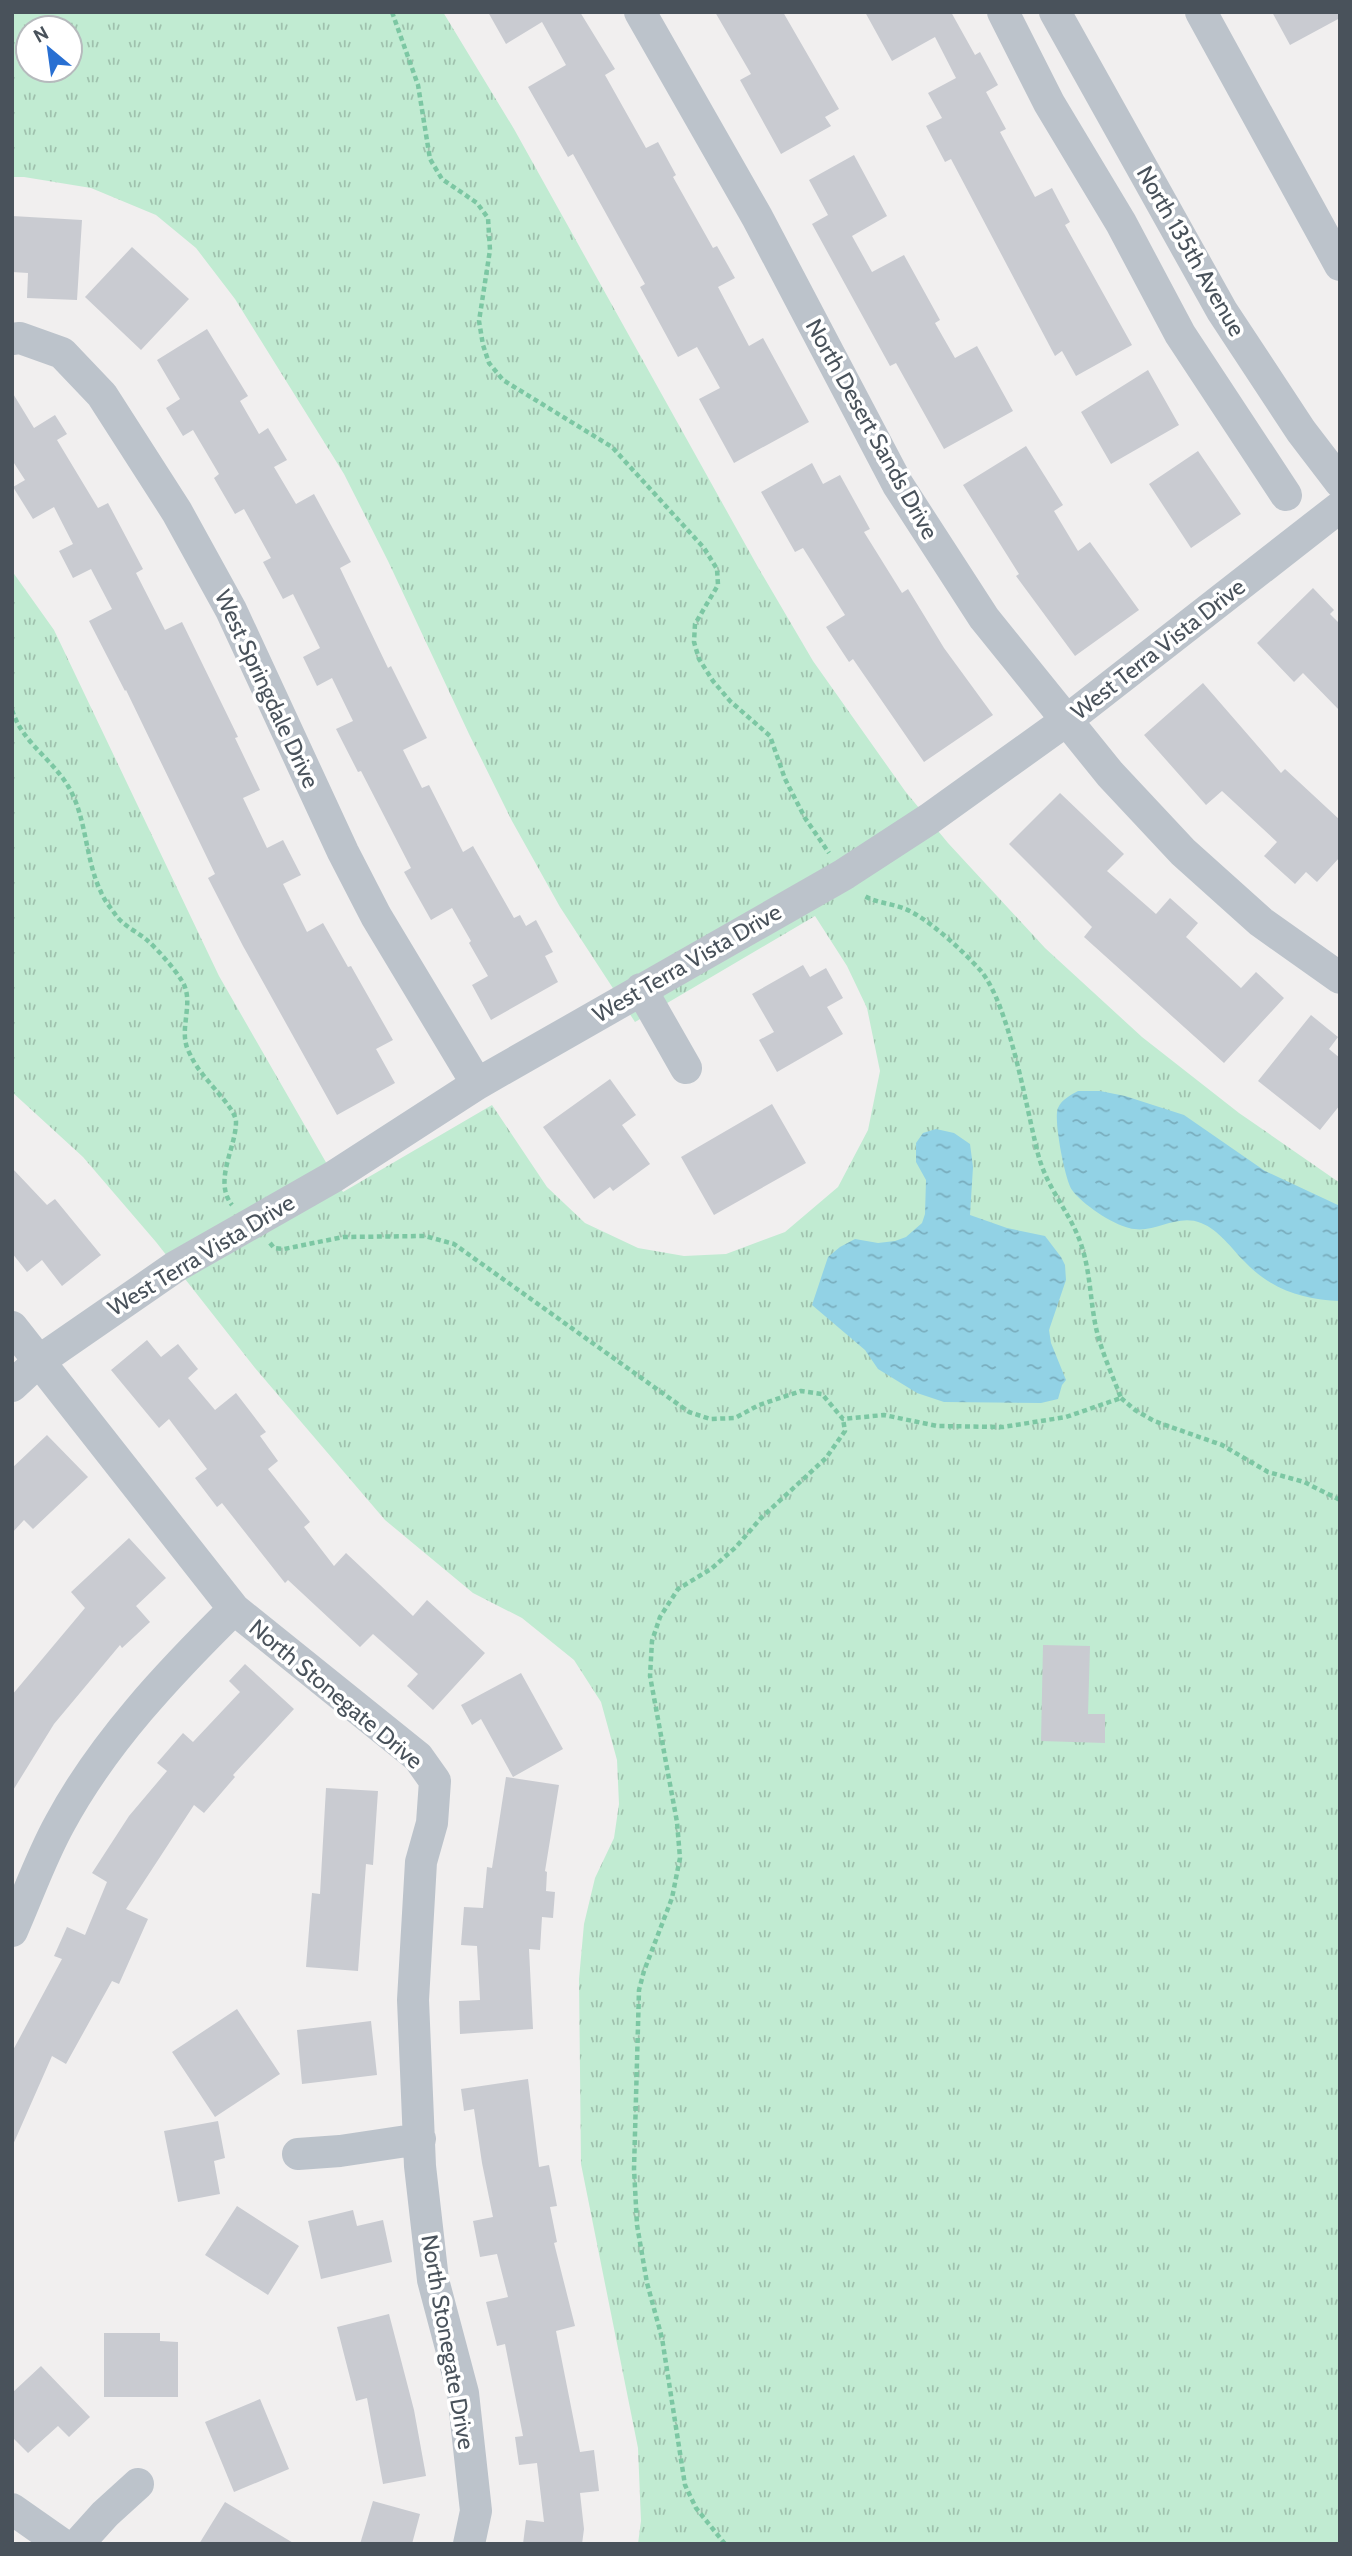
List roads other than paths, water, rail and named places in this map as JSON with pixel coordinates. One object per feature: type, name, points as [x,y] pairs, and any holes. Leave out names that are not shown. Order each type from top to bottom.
[{"type":"street","name":"North Desert Sands Drive","points":[[640,12],[757,217],[898,485],[984,618],[1110,774],[1183,852],[1261,922],[1340,978]]},
{"type":"street","points":[[1003,12],[1049,103],[1121,223],[1180,334],[1286,495]]},
{"type":"street","name":"North 135th Avenue","points":[[1055,12],[1223,311],[1301,431],[1340,482]]},
{"type":"street","points":[[1201,12],[1340,265]]},
{"type":"street","points":[[1180,334],[1223,311]]},
{"type":"street","name":"West Springdale Drive","points":[[12,339],[20,338],[62,353],[102,395],[177,512],[231,610],[343,852],[376,916],[477,1084]]},
{"type":"street","name":"West Terra Vista Drive","points":[[12,1386],[39,1361],[176,1267],[333,1177],[477,1084],[843,875],[929,819],[1067,720],[1340,507]]},
{"type":"street","points":[[641,989],[686,1068]]},
{"type":"street","name":"North Stonegate Drive","points":[[12,1327],[234,1609],[418,1757],[435,1781],[432,1823],[421,1862],[413,2000],[420,2166],[433,2280],[463,2393],[476,2511],[469,2544]]},
{"type":"street","points":[[12,1931],[60,1824],[101,1759],[175,1667],[234,1609]]},
{"type":"street","points":[[298,2154],[340,2151],[420,2139]]},
{"type":"street","points":[[78,2544],[105,2514],[138,2484]]},
{"type":"street","points":[[12,2510],[62,2544]]},
{"type":"water","points":[[1078,1091],[1100,1091],[1125,1096],[1184,1115],[1265,1171],[1340,1206],[1340,1301],[1300,1295],[1276,1286],[1254,1271],[1219,1235],[1201,1223],[1183,1221],[1147,1229],[1129,1228],[1090,1207],[1069,1184],[1057,1124],[1058,1108]]},
{"type":"water","points":[[936,1129],[954,1133],[970,1144],[973,1167],[970,1215],[1007,1228],[1045,1236],[1065,1265],[1066,1280],[1049,1330],[1051,1343],[1066,1380],[1058,1399],[1041,1403],[944,1402],[917,1393],[878,1369],[865,1350],[812,1305],[828,1257],[840,1247],[855,1239],[878,1243],[895,1241],[906,1237],[922,1223],[925,1214],[926,1180],[916,1162],[916,1143],[923,1133]]}]
